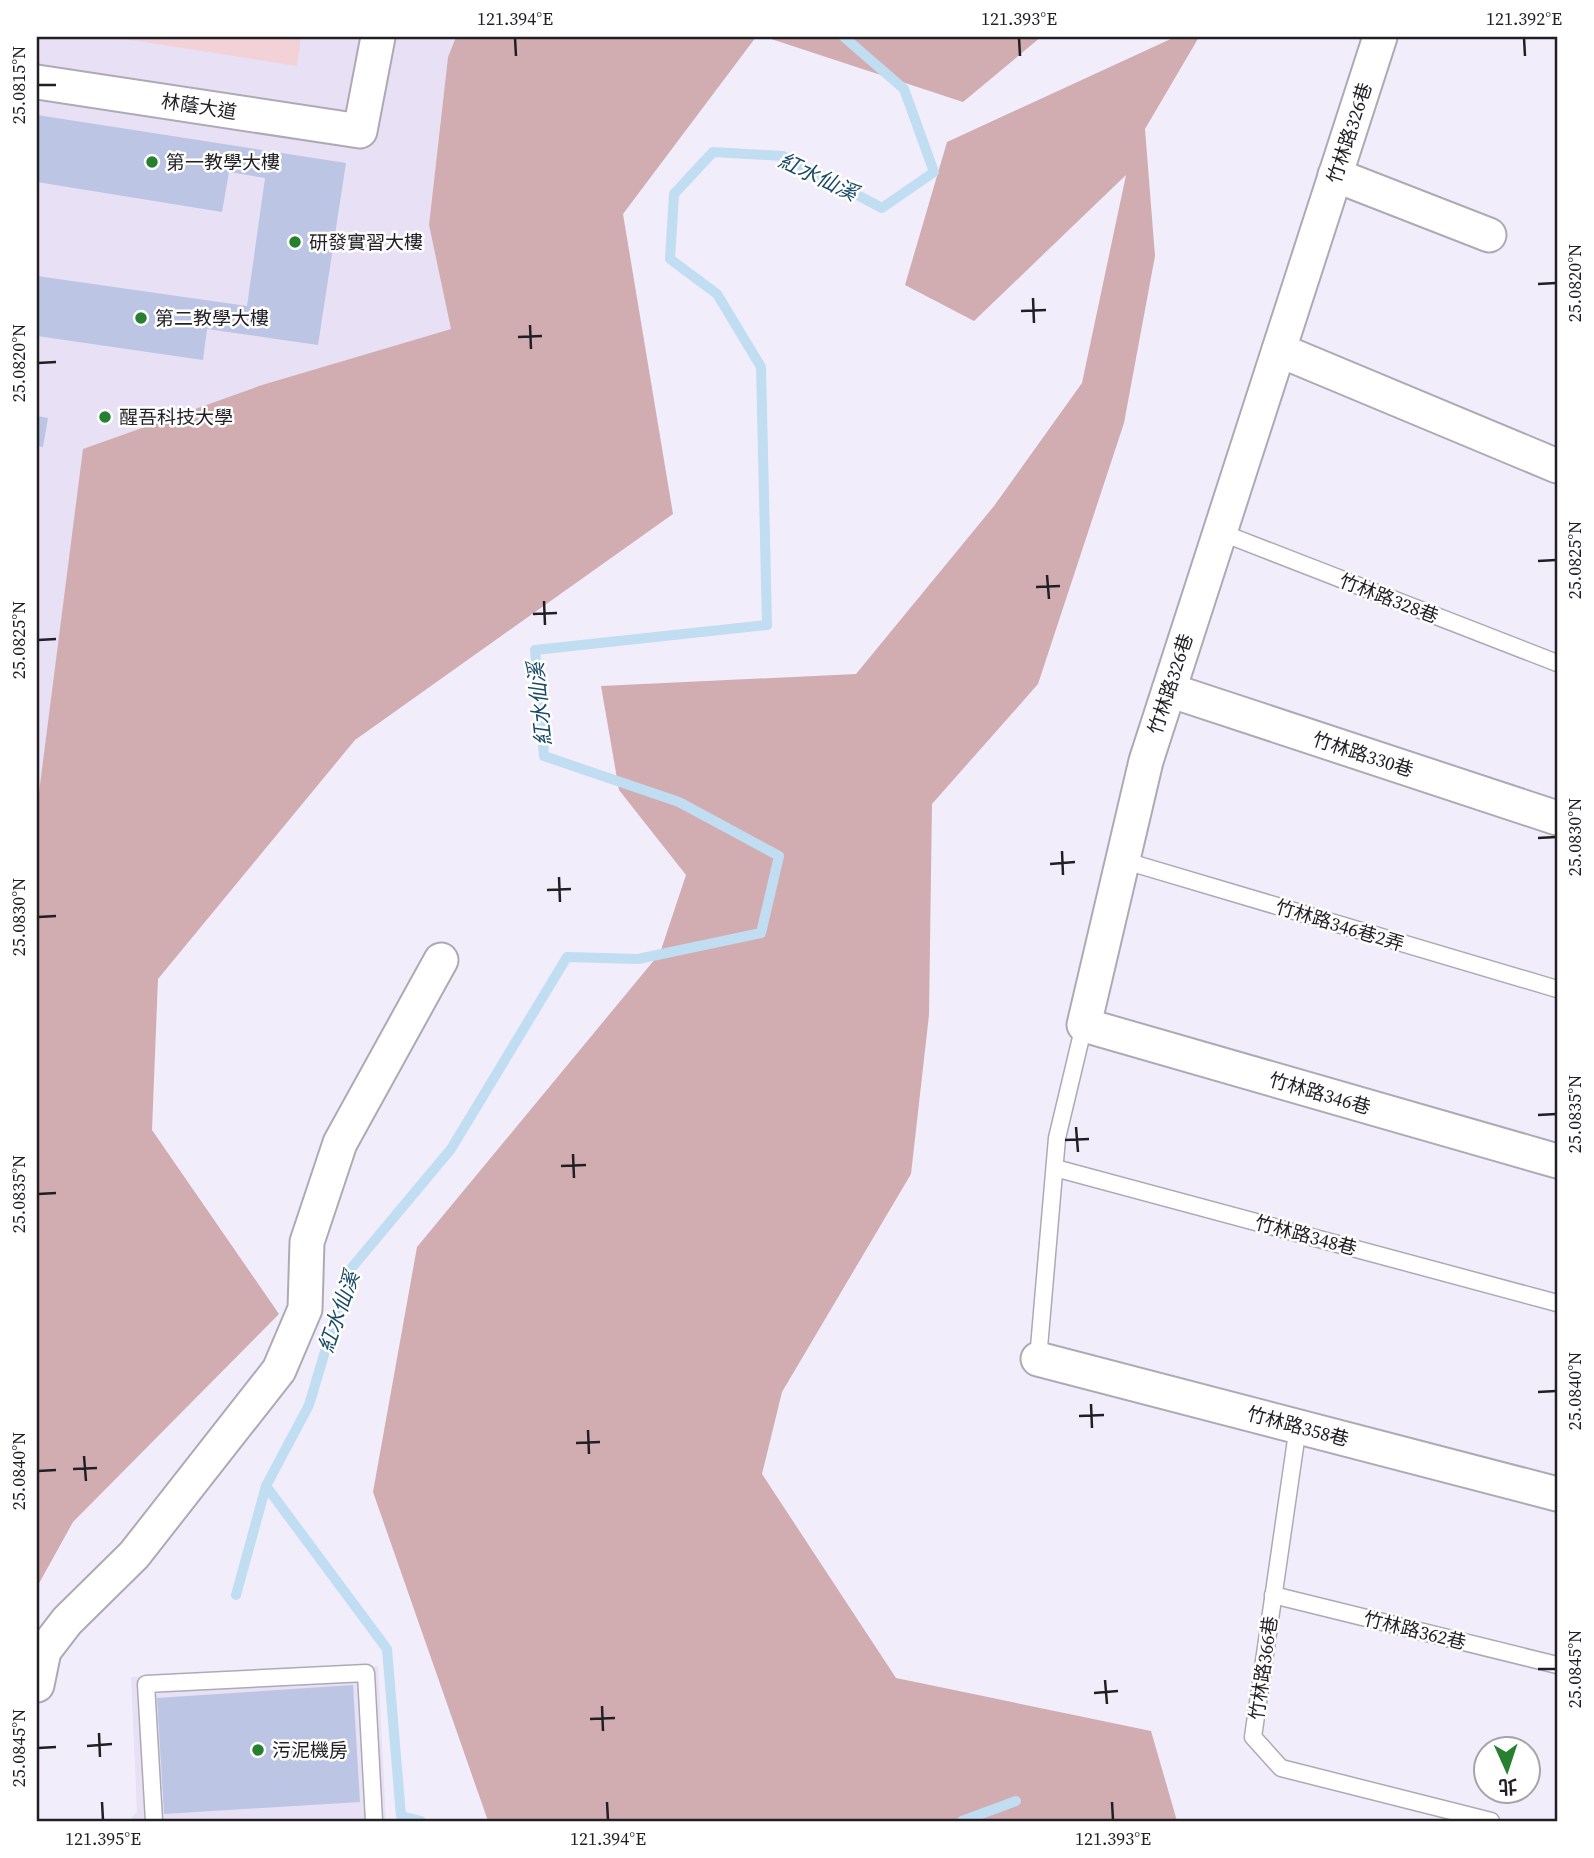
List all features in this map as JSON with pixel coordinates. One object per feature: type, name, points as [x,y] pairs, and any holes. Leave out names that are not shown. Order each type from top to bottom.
[{"type":"street","name":"林蔭大道","points":[[37,82],[360,131],[379,37]]},
{"type":"street","name":"竹林路326巷","points":[[1084,1026],[1146,761],[1380,37]]},
{"type":"street","points":[[1335,176],[1489,235]]},
{"type":"street","points":[[1279,350],[1557,466]]},
{"type":"street","name":"竹林路330巷","points":[[1168,690],[1557,818]]},
{"type":"street","points":[[37,1685],[44,1651],[67,1621],[134,1555],[279,1370],[305,1309],[307,1242],[340,1143],[441,960]]},
{"type":"street","name":"竹林路346巷","points":[[1084,1026],[1557,1161]]},
{"type":"street","name":"竹林路358巷","points":[[1038,1359],[1557,1494]]},
{"type":"lane","name":"竹林路328巷","points":[[1220,532],[1557,663]]},
{"type":"lane","name":"竹林路346巷2弄","points":[[1122,860],[1557,989]]},
{"type":"lane","points":[[1038,1359],[1057,1138],[1084,1026]]},
{"type":"lane","name":"竹林路348巷","points":[[1055,1168],[1557,1303]]},
{"type":"lane","name":"竹林路366巷","points":[[1298,1426],[1253,1737],[1281,1768],[1491,1821]]},
{"type":"lane","name":"竹林路362巷","points":[[1273,1595],[1557,1665]]},
{"type":"lane","points":[[154,1821],[146,1684],[366,1673],[374,1821]]},
{"type":"shaded area","name":"醒吾科技大學","points":[[37,37],[456,37],[448,57],[429,225],[451,329],[262,385],[84,449],[37,808]]},
{"type":"shaded area","points":[[112,37],[301,37],[297,66]]},
{"type":"shaded area","points":[[456,37],[756,37],[623,214],[673,514],[355,740],[158,979],[152,1130],[279,1314],[73,1522],[37,1587],[37,808],[83,449],[262,385],[451,329],[429,225],[448,57]]},
{"type":"shaded area","points":[[765,37],[1041,37],[963,102]]},
{"type":"shaded area","points":[[1175,37],[1199,37],[1145,129],[1155,256],[1124,423],[1038,684],[932,804],[929,1015],[911,1174],[782,1392],[762,1474],[896,1678],[1151,1731],[1177,1821],[488,1821],[373,1492],[417,1247],[660,953],[686,875],[619,790],[601,686],[856,674],[994,506],[1082,383],[1126,175],[974,321],[905,285],[947,142]]},
{"type":"shaded area","name":"污泥機房","points":[[378,1666],[386,1821],[128,1821],[137,1812],[131,1677]]},
{"type":"building","points":[[37,115],[346,163],[318,345],[207,329],[203,360],[37,336],[37,276],[247,306],[265,178],[229,172],[222,212],[37,182]]},
{"type":"building","points":[[37,416],[48,418],[43,447],[37,446]]},
{"type":"building","name":"污泥機房","points":[[353,1685],[360,1802],[164,1814],[157,1698]]},
{"type":"waterway","name":"紅水仙溪","points":[[236,1595],[266,1486],[309,1405],[349,1271],[451,1149],[567,957],[638,959],[761,933],[779,856],[679,802],[544,756],[535,650],[767,625],[761,367],[717,294],[670,259],[674,194],[713,152],[783,156],[882,208],[934,172],[904,89],[844,37]]},
{"type":"waterway","points":[[266,1486],[387,1649],[401,1816],[421,1821]]},
{"type":"waterway","points":[[962,1821],[1016,1801]]},
{"type":"place","name":"第一教學大樓","points":[[152,162]]},
{"type":"place","name":"研發實習大樓","points":[[295,242]]},
{"type":"place","name":"第二教學大樓","points":[[141,318]]},
{"type":"place","name":"醒吾科技大學","points":[[105,417]]},
{"type":"place","name":"污泥機房","points":[[258,1750]]}]
